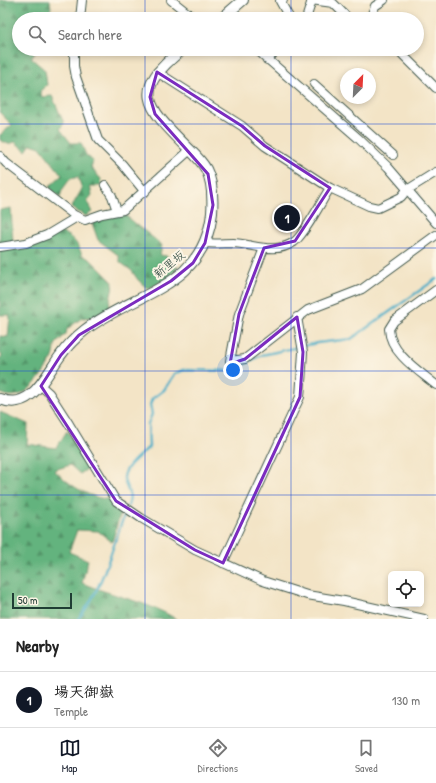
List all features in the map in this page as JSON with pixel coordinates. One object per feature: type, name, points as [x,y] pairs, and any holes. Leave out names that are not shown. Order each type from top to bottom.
[{"type":"main road","points":[[231,12],[243,0]]},
{"type":"main road","name":"新里坂","points":[[0,399],[10,401],[19,400],[36,392],[61,354],[76,338],[95,324],[148,296],[178,277],[197,258],[205,243],[212,214],[213,197],[211,181],[205,167],[162,123],[152,108],[149,91],[157,72],[175,56]]},
{"type":"street","points":[[81,12],[82,0]]},
{"type":"street","points":[[171,0],[186,12]]},
{"type":"street","points":[[283,0],[280,1],[286,12]]},
{"type":"street","points":[[308,12],[312,0],[333,3],[342,12]]},
{"type":"street","points":[[373,12],[376,6],[384,0]]},
{"type":"street","points":[[74,56],[76,77],[98,140],[122,164],[145,192]]},
{"type":"street","points":[[263,56],[358,138],[436,223]]},
{"type":"street","points":[[267,60],[271,56]]},
{"type":"street","points":[[404,56],[436,88]]},
{"type":"street","points":[[157,72],[242,126],[265,146],[330,188],[369,206],[378,208],[401,197],[407,190],[436,172]]},
{"type":"street","points":[[314,84],[393,155]]},
{"type":"street","points":[[331,115],[334,101]]},
{"type":"street","points":[[0,156],[6,163],[77,217],[85,220],[123,210],[145,192],[190,150]]},
{"type":"street","points":[[105,185],[112,196],[117,211]]},
{"type":"street","points":[[205,243],[234,243],[264,248],[278,247],[294,241],[330,188]]},
{"type":"street","points":[[0,247],[26,244],[47,235],[77,217]]},
{"type":"street","points":[[264,248],[239,314],[230,361],[245,359],[297,317],[308,310],[362,290],[436,235]]},
{"type":"street","points":[[436,290],[394,321],[389,329],[391,342],[398,351],[436,385]]},
{"type":"street","points":[[223,563],[300,397],[303,351],[297,317]]},
{"type":"street","points":[[41,386],[49,393],[116,501],[195,550],[263,581],[290,590],[424,619]]},
{"type":"highlighted area","points":[[157,72],[242,126],[265,146],[330,188],[295,241],[264,248],[239,314],[230,364],[245,359],[297,317],[303,352],[300,397],[223,563],[195,550],[116,501],[41,386],[61,355],[79,335],[171,281],[193,263],[205,243],[213,205],[208,174],[155,114],[150,97]]},
{"type":"green space","points":[[0,0],[50,0],[51,8],[49,12],[12,12],[12,56],[33,56],[31,58],[45,70],[47,85],[40,91],[42,97],[52,96],[64,123],[60,129],[71,143],[81,143],[86,155],[93,161],[91,168],[101,179],[102,186],[90,186],[92,195],[87,201],[92,212],[86,216],[71,208],[82,189],[78,177],[70,179],[62,190],[60,198],[49,187],[62,175],[40,147],[31,144],[26,151],[15,142],[8,144],[0,140],[0,135],[12,125],[0,113]]},
{"type":"green space","points":[[11,208],[13,243],[0,245],[0,210]]},
{"type":"green space","points":[[125,215],[162,245],[160,255],[167,256],[177,266],[173,274],[148,289],[138,280],[132,271],[120,262],[118,255],[98,240],[92,223],[112,216]]},
{"type":"green space","points":[[60,232],[74,240],[82,255],[91,260],[113,282],[109,309],[95,317],[82,318],[67,329],[66,334],[55,345],[54,354],[50,363],[39,379],[25,392],[14,396],[0,393],[0,358],[2,356],[0,353],[0,336],[8,337],[10,315],[0,315],[0,250],[46,239]]},
{"type":"green space","points":[[0,412],[28,424],[27,444],[56,448],[67,431],[90,467],[80,474],[70,465],[54,470],[72,485],[86,493],[109,499],[121,511],[112,542],[98,531],[77,530],[69,552],[88,560],[82,583],[155,608],[176,619],[0,619]]},
{"type":"waterway","points":[[128,506],[130,498],[125,483],[124,474],[130,465],[149,447],[148,424],[152,414],[150,405],[152,399],[164,390],[174,374],[184,370],[231,371],[262,355],[317,343],[351,339],[436,279]]},
{"type":"waterway","points":[[78,619],[87,607],[101,581],[126,511]]},
{"type":"place","name":"場天御嶽","points":[[287,218]]}]
